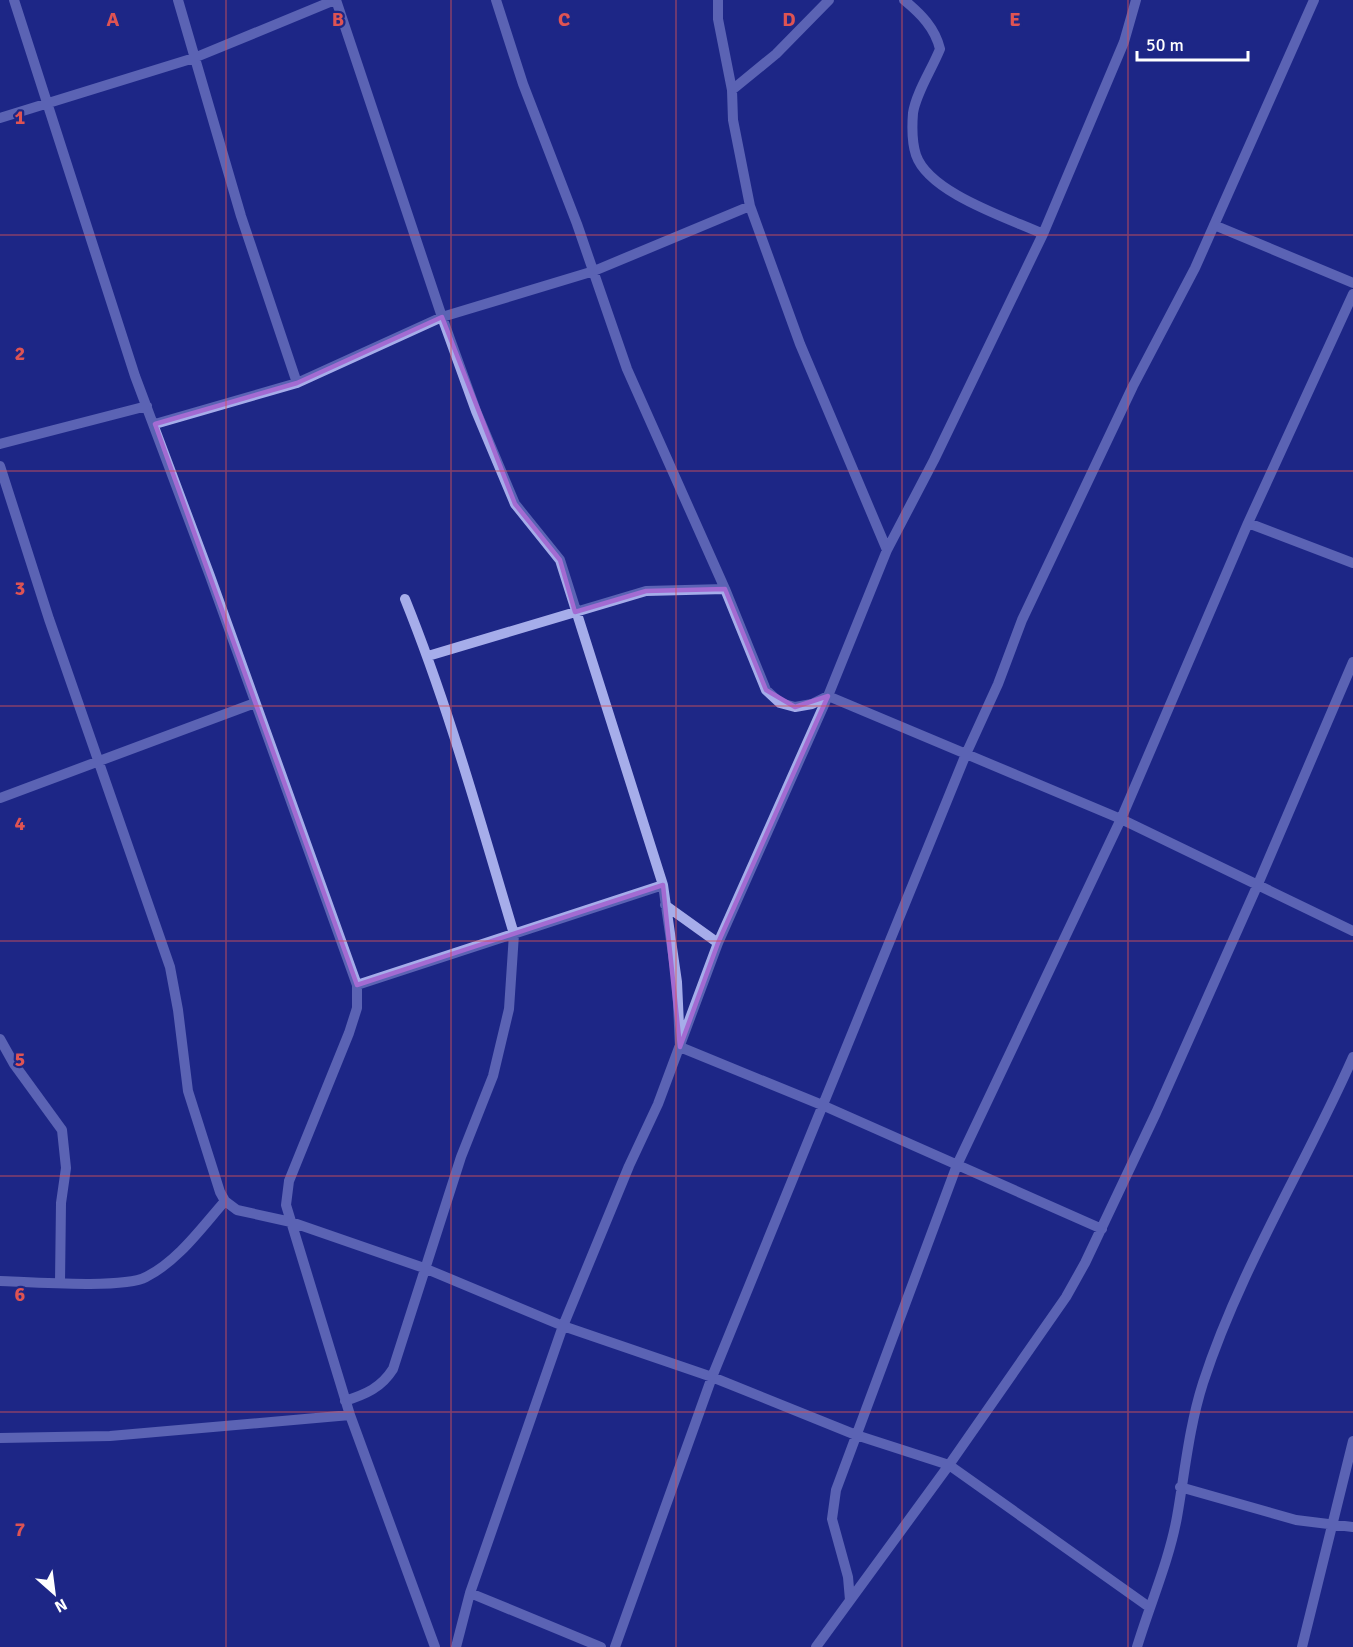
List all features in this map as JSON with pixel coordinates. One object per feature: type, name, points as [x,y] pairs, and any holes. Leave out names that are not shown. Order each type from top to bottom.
[{"type":"street","points":[[14,0],[135,376],[357,985],[357,1008],[349,1034],[289,1181],[286,1205],[345,1401],[435,1647]]},
{"type":"street","points":[[178,0],[242,216],[297,383]]},
{"type":"street","points":[[0,118],[194,58],[336,0],[442,317],[515,504],[560,560],[575,612],[621,746],[663,885],[677,982],[680,1047]]},
{"type":"street","points":[[496,0],[523,84],[594,271],[627,369],[725,589],[765,690],[780,703],[795,707],[812,704],[828,696],[1121,819],[1353,931]]},
{"type":"street","points":[[718,0],[718,19],[732,90],[734,130],[750,206],[800,344],[887,550]]},
{"type":"street","points":[[732,90],[776,54],[829,0]]},
{"type":"street","points":[[904,0],[925,18],[938,38],[940,49],[914,111],[913,135],[916,155],[926,172],[944,187],[1043,234]]},
{"type":"street","points":[[456,1647],[470,1593],[563,1326],[680,1047],[718,943],[828,696],[887,550],[934,460],[1043,234],[1124,42],[1136,0]]},
{"type":"street","points":[[615,1647],[712,1377],[966,754],[998,684],[1022,620],[1082,491],[1214,225],[1314,0]]},
{"type":"street","points":[[154,424],[297,383],[442,317],[594,271],[750,206]]},
{"type":"street","points":[[1214,225],[1353,283]]},
{"type":"street","points":[[850,1600],[848,1577],[832,1519],[836,1490],[957,1165],[1121,819],[1248,523],[1349,321],[1353,294]]},
{"type":"street","points":[[0,444],[147,406]]},
{"type":"street","points":[[0,466],[49,620],[170,967],[188,1090],[220,1192],[225,1201],[237,1210],[291,1222],[424,1268],[563,1326],[712,1377],[856,1435],[949,1465],[1149,1606]]},
{"type":"street","points":[[1248,523],[1353,563]]},
{"type":"street","points":[[428,656],[646,591],[725,589]]},
{"type":"street","points":[[345,1401],[369,1393],[385,1382],[393,1369],[461,1157],[493,1076],[509,1009],[514,933],[428,656],[405,599]]},
{"type":"street","points":[[816,1647],[949,1465],[1066,1297],[1102,1229],[1258,884],[1353,662]]},
{"type":"street","points":[[0,798],[255,703]]},
{"type":"street","points":[[357,985],[663,885]]},
{"type":"street","points":[[665,905],[718,943]]},
{"type":"street","points":[[0,1039],[14,1064],[62,1130],[66,1168],[61,1203],[60,1282]]},
{"type":"street","points":[[680,1047],[822,1106],[1102,1229]]},
{"type":"street","points":[[1137,1647],[1169,1549],[1186,1450],[1203,1384],[1227,1318],[1348,1078],[1353,1057]]},
{"type":"street","points":[[0,1281],[124,1282],[144,1278],[167,1264],[225,1201]]},
{"type":"street","points":[[0,1438],[110,1436],[350,1415]]},
{"type":"street","points":[[1302,1647],[1353,1442]]},
{"type":"street","points":[[1180,1487],[1296,1520],[1353,1527]]},
{"type":"street","points":[[470,1593],[602,1647]]},
{"type":"highlighted area","points":[[442,317],[515,504],[560,560],[575,612],[646,591],[725,589],[766,690],[795,707],[828,696],[718,943],[680,1047],[663,885],[357,985],[155,424],[297,383]]}]
